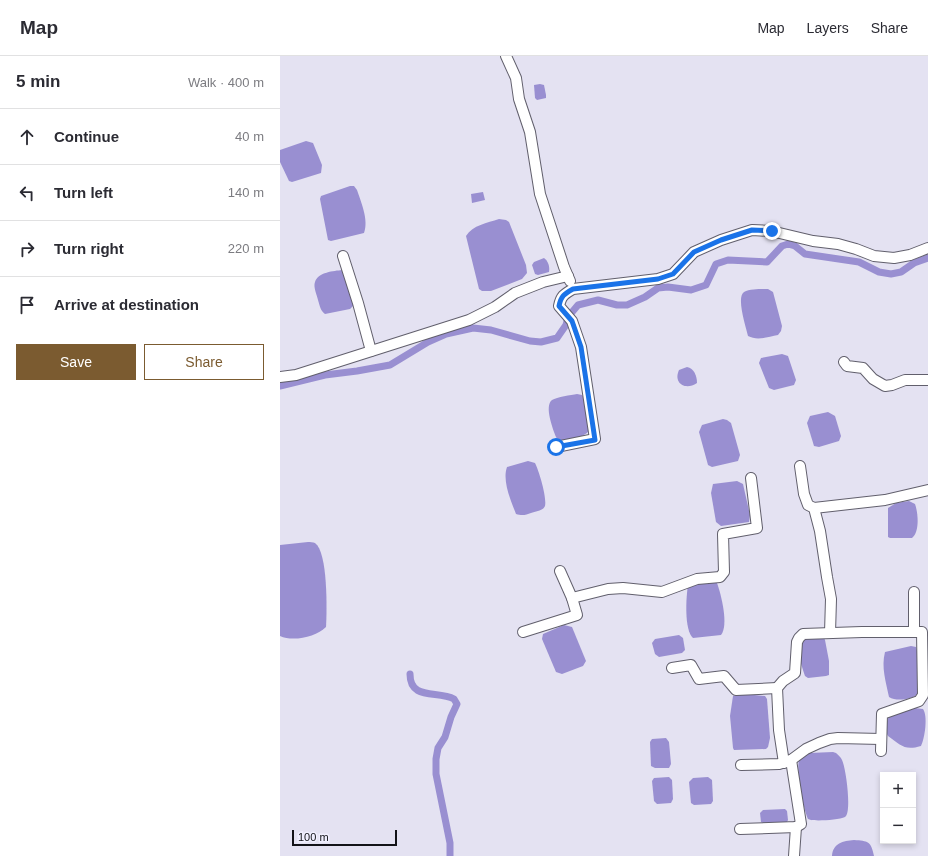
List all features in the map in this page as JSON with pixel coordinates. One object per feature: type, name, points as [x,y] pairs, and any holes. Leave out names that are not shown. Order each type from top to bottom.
[{"type":"street","points":[[506,56],[516,78],[518,99],[530,132],[540,194],[573,289]]},
{"type":"street","points":[[556,447],[595,440],[581,347],[572,321],[559,306],[560,299],[573,289],[658,279],[673,274],[694,252],[721,240],[752,230],[772,231],[813,241],[838,244],[874,256],[894,258],[910,255],[928,248]]},
{"type":"street","points":[[343,256],[358,302],[371,351]]},
{"type":"street","points":[[280,377],[296,375],[469,320],[495,307],[515,293],[543,282],[568,276]]},
{"type":"street","points":[[844,362],[847,366],[863,368],[873,379],[885,386],[905,380],[928,380]]},
{"type":"street","points":[[800,466],[804,494],[808,505],[814,508],[885,500],[928,490]]},
{"type":"street","points":[[572,598],[608,589],[623,588],[662,592],[697,579],[720,577],[724,572],[723,534],[757,528],[751,478]]},
{"type":"street","points":[[814,508],[820,531],[826,577],[831,599],[830,633]]},
{"type":"street","points":[[523,632],[577,615],[572,598],[560,571]]},
{"type":"street","points":[[914,592],[914,632]]},
{"type":"street","points":[[740,829],[796,827],[801,824],[788,761],[779,730],[777,688],[783,681],[796,673],[797,642],[803,634],[922,632],[924,702],[882,714],[881,751]]},
{"type":"street","points":[[672,668],[691,665],[699,679],[724,676],[736,690],[777,688]]},
{"type":"street","points":[[741,765],[779,764],[788,761],[806,749],[838,738],[881,739]]},
{"type":"street","points":[[794,856],[796,827]]},
{"type":"shaded area","points":[[534,85],[544,85],[546,98],[537,100],[535,98]]},
{"type":"shaded area","points":[[306,141],[313,143],[322,165],[321,173],[292,182],[289,181],[280,162],[280,150]]},
{"type":"shaded area","points":[[354,186],[357,190],[362,205],[366,222],[364,233],[331,241],[328,240],[320,199],[321,196]]},
{"type":"shaded area","points":[[483,192],[485,200],[472,203],[471,194]]},
{"type":"shaded area","points":[[499,219],[509,222],[526,265],[527,273],[522,279],[491,291],[482,291],[479,289],[466,236],[472,229]]},
{"type":"shaded area","points":[[544,258],[547,261],[549,272],[538,275],[535,274],[532,265],[534,262]]},
{"type":"shaded area","points":[[342,270],[354,300],[353,306],[350,309],[325,314],[320,306],[315,289],[315,282],[319,276],[323,274]]},
{"type":"shaded area","points":[[768,289],[773,292],[782,326],[781,331],[778,335],[763,338],[748,336],[741,306],[742,295],[746,291]]},
{"type":"shaded area","points":[[782,354],[788,356],[796,380],[794,385],[774,390],[769,388],[759,363],[761,358]]},
{"type":"shaded area","points":[[687,367],[696,375],[697,383],[684,386],[679,382],[678,375],[679,370]]},
{"type":"shaded area","points":[[577,394],[582,395],[584,398],[590,429],[585,435],[580,437],[558,440],[550,418],[550,403],[552,400],[557,398]]},
{"type":"shaded area","points":[[828,412],[835,416],[841,436],[839,441],[819,447],[814,446],[807,423],[810,416]]},
{"type":"shaded area","points":[[723,419],[731,423],[740,455],[738,461],[712,467],[708,465],[699,432],[702,425]]},
{"type":"shaded area","points":[[528,461],[535,463],[537,467],[544,491],[545,506],[539,511],[526,515],[520,515],[516,514],[506,485],[506,473],[507,467]]},
{"type":"shaded area","points":[[737,481],[743,484],[750,515],[749,522],[721,526],[716,522],[711,493],[713,484]]},
{"type":"shaded area","points":[[909,501],[915,504],[917,512],[918,522],[915,535],[912,538],[888,537],[888,508],[896,503]]},
{"type":"shaded area","points":[[308,542],[315,543],[322,558],[326,582],[326,627],[322,631],[304,638],[285,638],[280,636],[280,545]]},
{"type":"shaded area","points":[[715,582],[719,588],[724,609],[723,630],[721,635],[693,638],[690,634],[687,621],[686,605],[688,585]]},
{"type":"shaded area","points":[[564,625],[572,627],[586,661],[583,666],[562,674],[556,672],[542,639],[543,634]]},
{"type":"shaded area","points":[[679,635],[683,638],[685,650],[682,653],[659,657],[655,654],[652,643],[655,639]]},
{"type":"shaded area","points":[[801,638],[824,638],[829,661],[829,675],[808,678],[805,676],[799,652],[799,642]]},
{"type":"shaded area","points":[[911,646],[916,647],[918,654],[918,694],[904,699],[892,699],[889,697],[884,674],[885,652]]},
{"type":"shaded area","points":[[745,694],[765,696],[767,699],[770,738],[766,749],[734,750],[733,748],[730,716],[733,696]]},
{"type":"shaded area","points":[[915,708],[923,709],[925,712],[926,722],[924,738],[921,746],[910,748],[903,746],[888,736],[886,731],[887,720],[890,715]]},
{"type":"shaded area","points":[[666,738],[669,742],[671,764],[669,768],[655,768],[651,766],[650,742],[652,739]]},
{"type":"shaded area","points":[[833,752],[842,759],[844,765],[848,790],[847,814],[845,817],[833,820],[808,819],[800,790],[798,773],[799,760],[809,753]]},
{"type":"shaded area","points":[[669,777],[672,780],[673,799],[671,803],[657,804],[654,801],[652,781],[654,778]]},
{"type":"shaded area","points":[[708,777],[712,780],[713,801],[711,804],[694,805],[691,803],[689,782],[693,778]]},
{"type":"shaded area","points":[[785,809],[787,811],[787,822],[761,822],[760,813],[763,810]]},
{"type":"shaded area","points":[[854,840],[868,843],[872,847],[874,856],[832,856],[836,845],[842,842]]},
{"type":"waterway","points":[[280,386],[325,375],[390,365],[428,342],[446,334],[473,328],[491,330],[530,341],[541,342],[557,338],[566,325],[568,317],[578,305],[598,300],[617,305],[627,305],[645,297],[658,288],[668,287],[691,290],[706,285],[716,264],[728,260],[767,262],[782,246],[788,244],[795,246],[805,254],[859,262],[879,272],[891,274],[901,272],[914,263],[928,258]]},
{"type":"waterway","points":[[410,674],[411,682],[415,688],[426,693],[448,696],[454,699],[457,704],[445,737],[438,748],[436,759],[436,774],[450,843],[450,856]]},
{"type":"route","points":[[556,447],[595,440],[581,347],[572,321],[559,306],[560,299],[573,289],[658,279],[673,274],[694,252],[721,240],[752,230],[772,231]]}]
